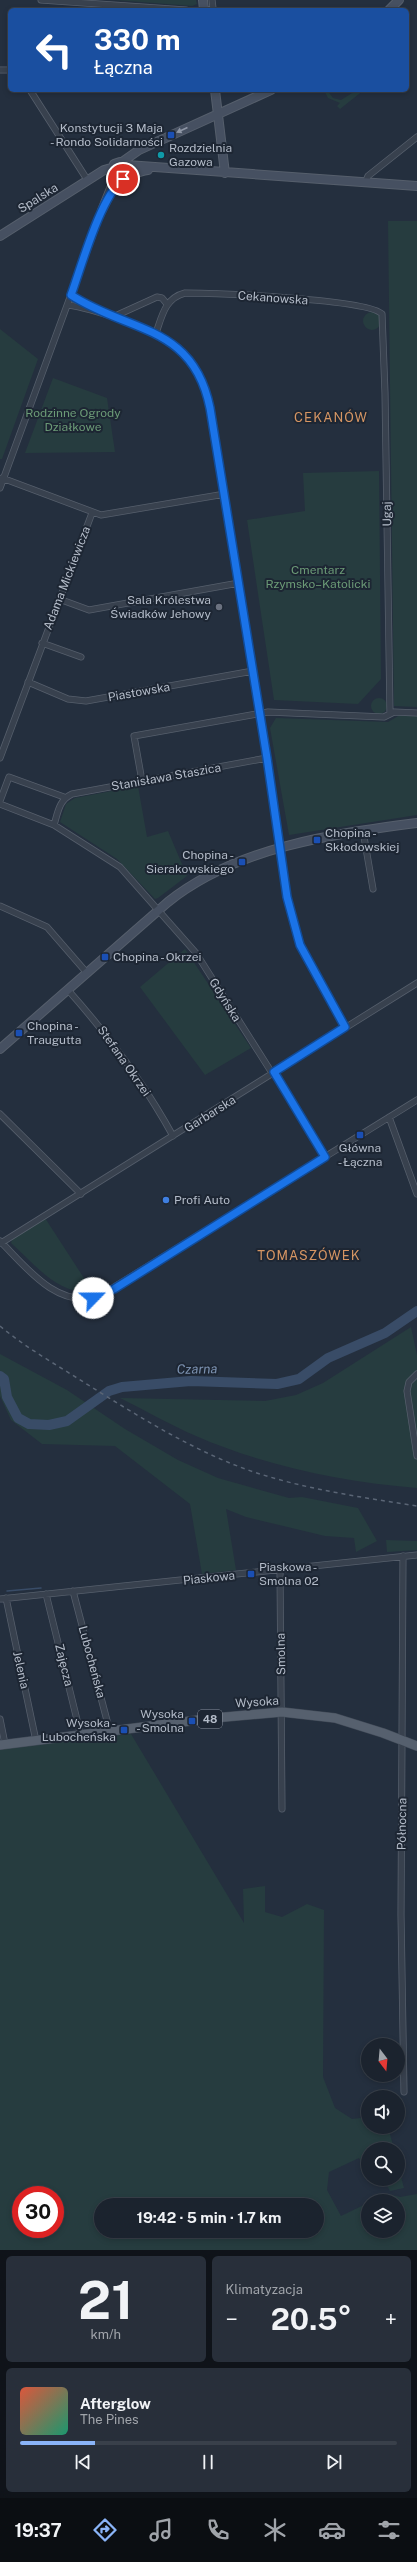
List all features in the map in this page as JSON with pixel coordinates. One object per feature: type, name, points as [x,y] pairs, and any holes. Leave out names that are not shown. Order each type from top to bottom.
[{"type":"main road","name":"Wysoka","points":[[3,1745],[214,1718],[282,1712],[335,1718],[417,1746]]},
{"type":"street","points":[[41,0],[157,8]]},
{"type":"street","points":[[391,8],[399,0]]},
{"type":"street","points":[[31,92],[88,181]]},
{"type":"street","points":[[215,92],[225,173]]},
{"type":"street","points":[[125,164],[139,150],[267,92]]},
{"type":"street","points":[[365,182],[368,176],[417,137]]},
{"type":"street","name":"Spalska","points":[[0,236],[104,170],[113,174],[114,164],[125,164]]},
{"type":"street","points":[[125,164],[225,173],[417,186]]},
{"type":"street","points":[[0,488],[2,478],[98,222],[115,188],[128,173],[125,164]]},
{"type":"street","points":[[98,222],[103,201],[113,174],[124,178],[142,171],[172,169]]},
{"type":"street","name":"Cekanowska","points":[[167,304],[178,295],[193,293],[330,302],[374,308],[382,314]]},
{"type":"street","points":[[71,295],[92,309]]},
{"type":"street","points":[[113,316],[157,298],[162,298],[167,304],[156,333]]},
{"type":"street","points":[[68,304],[92,309],[156,333],[182,351],[198,371],[204,384],[225,494],[267,758],[280,846],[279,853],[287,897],[300,945],[345,1027]]},
{"type":"street","name":"Ugaj","points":[[382,314],[385,393],[390,714]]},
{"type":"street","points":[[2,478],[92,513],[107,515],[225,494]]},
{"type":"street","name":"Adama Mickiewicza","points":[[0,758],[92,513]]},
{"type":"street","points":[[59,599],[89,610],[239,583]]},
{"type":"street","name":"Adama Mickiewicza","points":[[42,643],[82,657]]},
{"type":"street","name":"Piastowska","points":[[28,682],[68,698],[86,701],[253,671]]},
{"type":"street","points":[[142,781],[134,736],[260,714],[384,717],[394,712],[417,713]]},
{"type":"street","name":"Stanisława Staszica","points":[[64,798],[72,794],[267,758]]},
{"type":"street","points":[[0,802],[9,777],[64,798],[54,825]]},
{"type":"street","name":"Gdyńska","points":[[0,802],[54,825],[113,862],[159,910],[196,953],[274,1073],[325,1157]]},
{"type":"street","points":[[0,1049],[159,910],[193,885],[280,846],[417,823]]},
{"type":"street","points":[[363,831],[372,889]]},
{"type":"street","points":[[0,906],[40,922],[47,927],[87,973]]},
{"type":"street","name":"Garbarska","points":[[1,1242],[81,1194],[417,983]]},
{"type":"street","name":"Stefana Okrzei","points":[[68,990],[107,1034],[135,1073],[173,1136]]},
{"type":"street","points":[[1,1242],[56,1292],[75,1298],[93,1298],[114,1289],[417,1100]]},
{"type":"street","points":[[0,1114],[81,1194]]},
{"type":"street","points":[[389,1117],[417,1194]]},
{"type":"street","points":[[417,1374],[409,1382],[407,1391],[417,1456]]},
{"type":"street","name":"Piaskowa","points":[[3,1599],[280,1571],[417,1555]]},
{"type":"street","name":"Północna","points":[[403,1556],[401,1915],[404,2090]]},
{"type":"street","name":"Smolna","points":[[280,1571],[282,1809]]},
{"type":"street","name":"Lubocheńska","points":[[73,1591],[110,1732]]},
{"type":"street","name":"Zajęcza","points":[[46,1594],[81,1736]]},
{"type":"street","name":"Jelenia","points":[[3,1599],[36,1741]]},
{"type":"street","points":[[0,1719],[3,1745]]},
{"type":"green space","points":[[115,0],[196,0],[197,4],[192,6]]},
{"type":"green space","points":[[325,92],[328,92],[333,98],[341,100],[354,92],[361,92],[340,109],[337,106],[340,103],[328,98]]},
{"type":"green space","name":"Cmentarz Rzymsko–Katolicki","points":[[388,221],[417,221],[417,707],[394,706]]},
{"type":"green space","points":[[372,312],[378,315],[381,321],[378,327],[372,330],[366,327],[363,321],[366,315]]},
{"type":"green space","points":[[0,329],[38,359],[2,459],[0,459]]},
{"type":"green space","name":"Rodzinne Ogrody Działkowe","points":[[53,378],[107,398],[115,452],[25,453]]},
{"type":"green space","name":"Cmentarz Rzymsko–Katolicki","points":[[379,471],[381,679],[358,704],[274,700],[247,520],[305,511],[303,473]]},
{"type":"green space","points":[[379,698],[385,700],[387,706],[385,712],[379,714],[373,712],[371,706],[373,700]]},
{"type":"green space","points":[[400,715],[417,716],[417,815],[289,835],[270,728],[276,718],[388,722]]},
{"type":"green space","points":[[138,786],[147,837],[168,831],[187,876],[155,899],[117,859],[60,822],[66,804],[75,798]]},
{"type":"green space","points":[[185,949],[251,1048],[205,1075],[140,987]]},
{"type":"green space","points":[[45,1218],[93,1292],[80,1292],[58,1284],[38,1269],[11,1243],[13,1238]]},
{"type":"green space","points":[[411,1327],[417,1355],[417,1488],[361,1482],[332,1477],[249,1456],[222,1447],[186,1432],[120,1398],[265,1401],[296,1395],[323,1383]]},
{"type":"green space","points":[[0,1354],[67,1390],[125,1429],[178,1460],[218,1478],[289,1498],[302,1497],[358,1508],[377,1541],[356,1552],[354,1538],[325,1536],[246,1517],[226,1509],[236,1570],[202,1574],[190,1504],[115,1446],[42,1444],[11,1420],[0,1396]]},
{"type":"green space","points":[[386,1540],[417,1541],[417,1550],[387,1552]]},
{"type":"green space","points":[[131,1734],[244,1923],[243,1889],[265,1886],[265,1912],[282,1917],[307,1904],[324,1910],[323,2077],[335,2108],[352,2119],[361,2118],[361,2134],[390,2134],[392,2142],[361,2142],[361,2161],[359,2158],[329,2172],[327,2190],[341,2216],[361,2206],[361,2238],[405,2238],[405,2196],[417,2194],[417,2250],[0,2250],[0,1748]]},
{"type":"green space","points":[[387,2186],[403,2186],[404,2188],[390,2191]]},
{"type":"waterway","name":"Czarna","points":[[0,1376],[4,1379],[7,1397],[18,1418],[29,1424],[49,1425],[67,1421],[109,1391],[122,1387],[191,1381],[277,1384],[299,1379],[328,1358],[385,1333],[417,1311]]},
{"type":"waterway","points":[[7,1591],[41,1588]]},
{"type":"railway","points":[[0,1326],[20,1342],[165,1431],[227,1462],[269,1477],[311,1487],[353,1496],[417,1506]]},
{"type":"place","name":"Konstytucji 3 Maja - Rondo Solidarności","points":[[171,135]]},
{"type":"place","name":"Rozdzielnia Gazowa","points":[[161,155]]},
{"type":"place","name":"Sala Królestwa Świadków Jehowy","points":[[219,607]]},
{"type":"place","name":"Chopina - Skłodowskiej","points":[[317,840]]},
{"type":"place","name":"Chopina - Sierakowskiego","points":[[242,862]]},
{"type":"place","name":"Chopina - Okrzei","points":[[105,957]]},
{"type":"place","name":"Chopina - Traugutta","points":[[19,1033]]},
{"type":"place","name":"Główna - Łączna","points":[[360,1135]]},
{"type":"place","name":"Profi Auto","points":[[166,1200]]},
{"type":"place","name":"Piaskowa - Smolna 02","points":[[251,1574]]},
{"type":"place","name":"Wysoka - Smolna","points":[[192,1721]]},
{"type":"place","name":"Wysoka - Lubocheńska","points":[[124,1730]]},
{"type":"district","name":"CEKANÓW","points":[[331,417]]},
{"type":"district","name":"TOMASZÓWEK","points":[[309,1255]]},
{"type":"route","points":[[93,1298],[114,1289],[325,1157],[274,1072],[345,1027],[300,945],[287,897],[279,853],[280,846],[244,609],[208,395],[204,384],[191,361],[176,345],[156,333],[92,309],[71,295],[98,222],[110,196],[123,179]]}]
